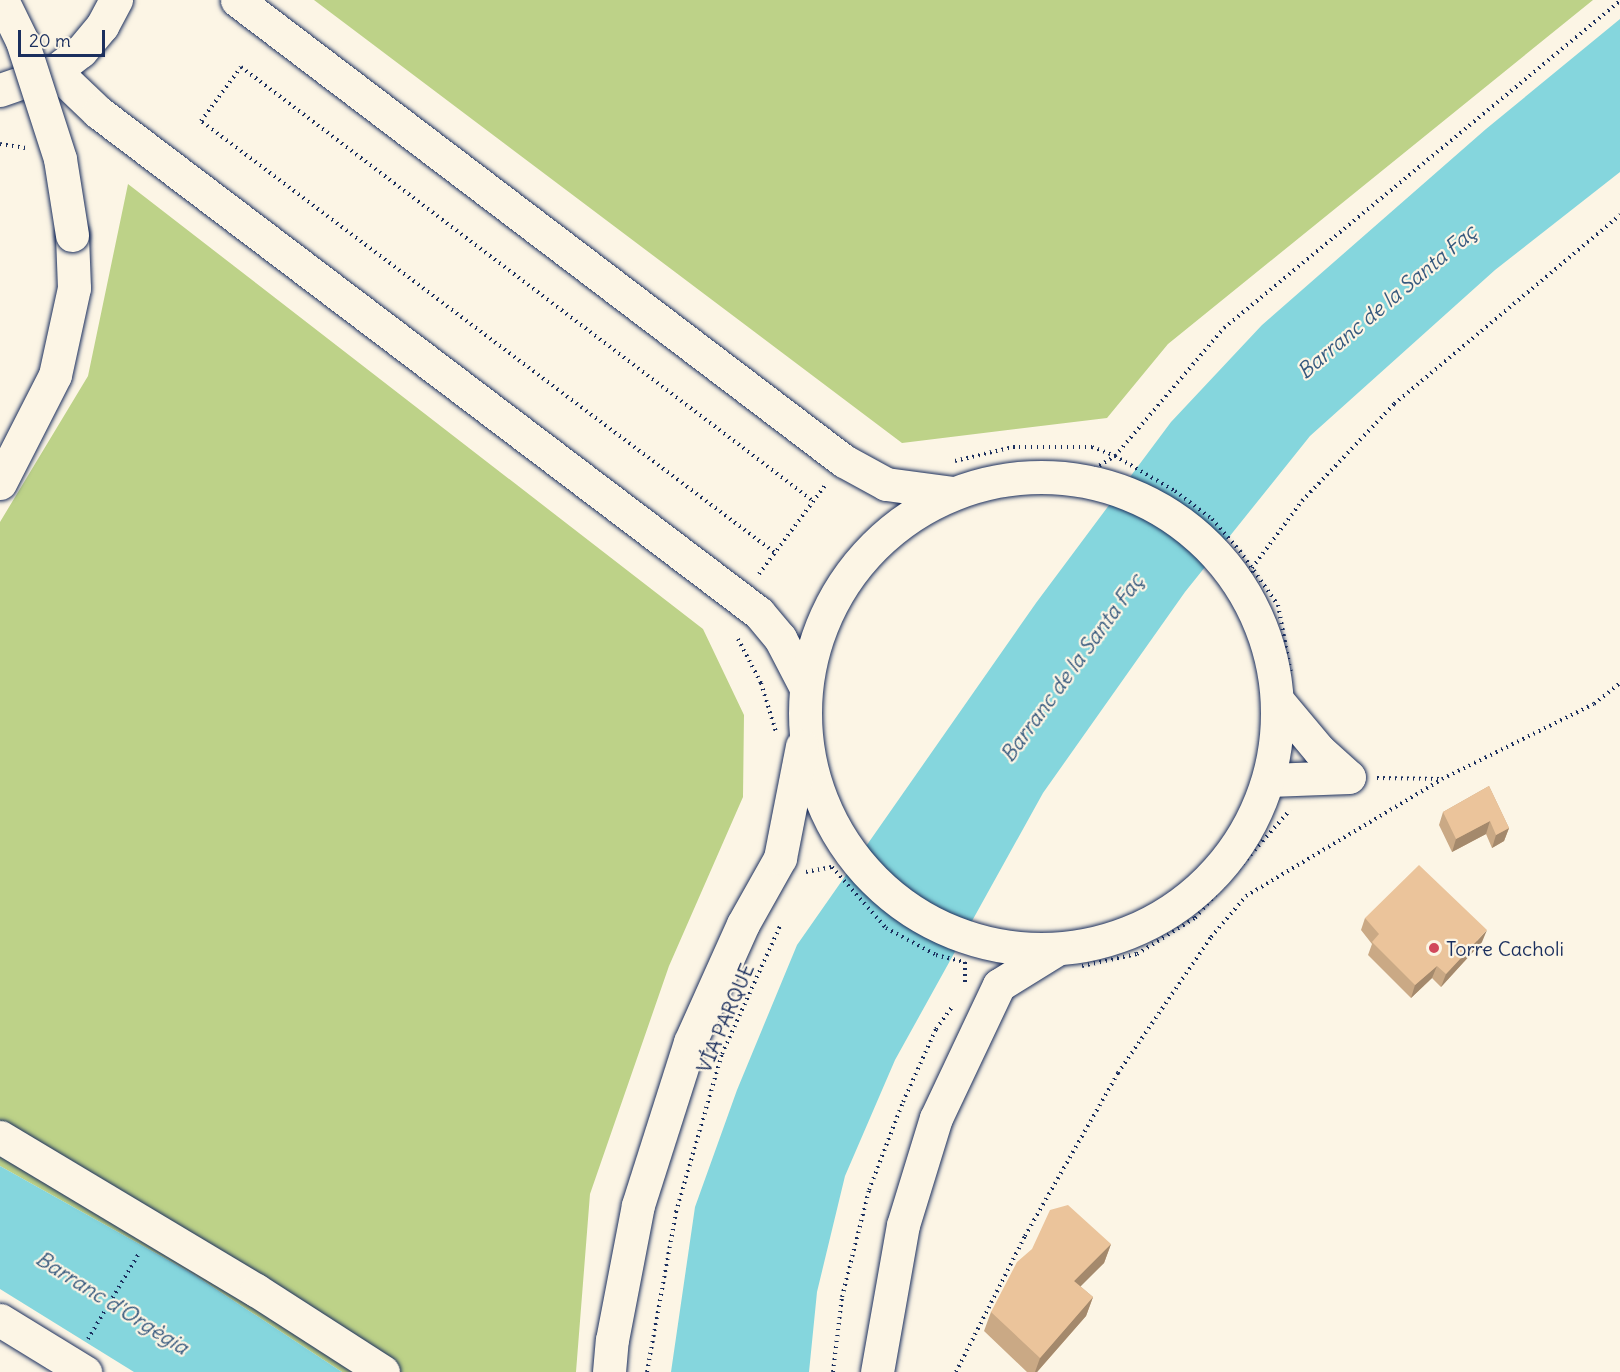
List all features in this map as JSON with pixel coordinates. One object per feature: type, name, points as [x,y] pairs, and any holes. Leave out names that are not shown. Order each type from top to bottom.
[{"type":"main road","points":[[0,483],[55,375],[74,288],[72,235],[60,159],[22,41],[2,0]]},
{"type":"main road","points":[[3,94],[55,71],[95,34],[116,0]]},
{"type":"main road","points":[[237,0],[844,460],[886,484],[953,493]]},
{"type":"main road","points":[[55,71],[98,112],[759,613],[780,638],[805,686]]},
{"type":"main road","points":[[609,1372],[612,1340],[638,1204],[690,1042],[743,924],[795,870],[791,736],[816,636],[855,566],[900,523],[953,493],[1012,478],[1108,471],[1177,519],[1243,571],[1272,659],[1286,693],[1319,750],[1349,777]]},
{"type":"main road","points":[[877,1372],[903,1225],[936,1118],[999,985],[1068,958],[1096,943],[1139,928],[1179,905],[1207,882],[1234,852],[1253,820],[1269,780],[1286,693]]},
{"type":"main road","points":[[791,736],[819,797],[837,854],[872,879],[899,903],[939,926],[975,940],[1068,958]]},
{"type":"main road","points":[[1269,780],[1349,777]]},
{"type":"main road","points":[[0,1137],[154,1229],[384,1372]]},
{"type":"main road","points":[[0,1320],[79,1368]]},
{"type":"path","points":[[1108,471],[1224,328],[1620,1]]},
{"type":"path","points":[[774,552],[201,121],[241,67],[813,501]]},
{"type":"path","points":[[0,144],[30,149]]},
{"type":"path","points":[[1243,571],[1302,501],[1394,404],[1620,215]]},
{"type":"path","points":[[1092,447],[1108,471],[1212,519],[1243,571],[1278,605],[1286,693]]},
{"type":"path","points":[[736,637],[791,736]]},
{"type":"path","points":[[956,1372],[1025,1236],[1118,1073],[1211,937],[1246,896],[1442,779],[1594,704],[1620,683]]},
{"type":"path","points":[[1349,777],[1442,779]]},
{"type":"path","points":[[1068,958],[1137,954],[1195,918],[1301,799],[1303,779]]},
{"type":"path","points":[[795,870],[837,854],[886,927],[936,955],[965,962]]},
{"type":"path","name":"VÍA PARQUE","points":[[647,1372],[675,1212],[722,1054],[783,920]]},
{"type":"path","points":[[79,1368],[154,1229]]},
{"type":"green space","points":[[314,0],[1593,0],[1168,344],[1107,418],[902,443]]},
{"type":"green space","points":[[128,184],[703,629],[744,715],[743,797],[669,966],[590,1194],[576,1372],[342,1372],[193,1274],[0,1166],[0,522],[88,376]]},
{"type":"water","name":"Barranc de la Santa Faç","points":[[1620,19],[1620,172],[1495,270],[1310,436],[1185,592],[1043,793],[895,1060],[845,1176],[817,1292],[809,1372],[671,1372],[695,1207],[737,1090],[797,945],[1036,603],[1171,422],[1262,325],[1486,129]]},
{"type":"water","name":"Barranc d'Orgègia","points":[[0,1166],[193,1274],[342,1372],[134,1372],[0,1289]]},
{"type":"building","points":[[1489,786],[1509,828],[1496,835],[1490,821],[1456,839],[1443,812]]},
{"type":"building","points":[[1419,865],[1487,930],[1446,974],[1437,966],[1415,985],[1372,942],[1379,934],[1365,918]]},
{"type":"building","points":[[1068,1205],[1111,1244],[1074,1281],[1093,1297],[1040,1358],[991,1312],[1017,1262],[1032,1249],[1050,1210]]},
{"type":"place","name":"Torre Cacholi","points":[[1434,948]]}]
